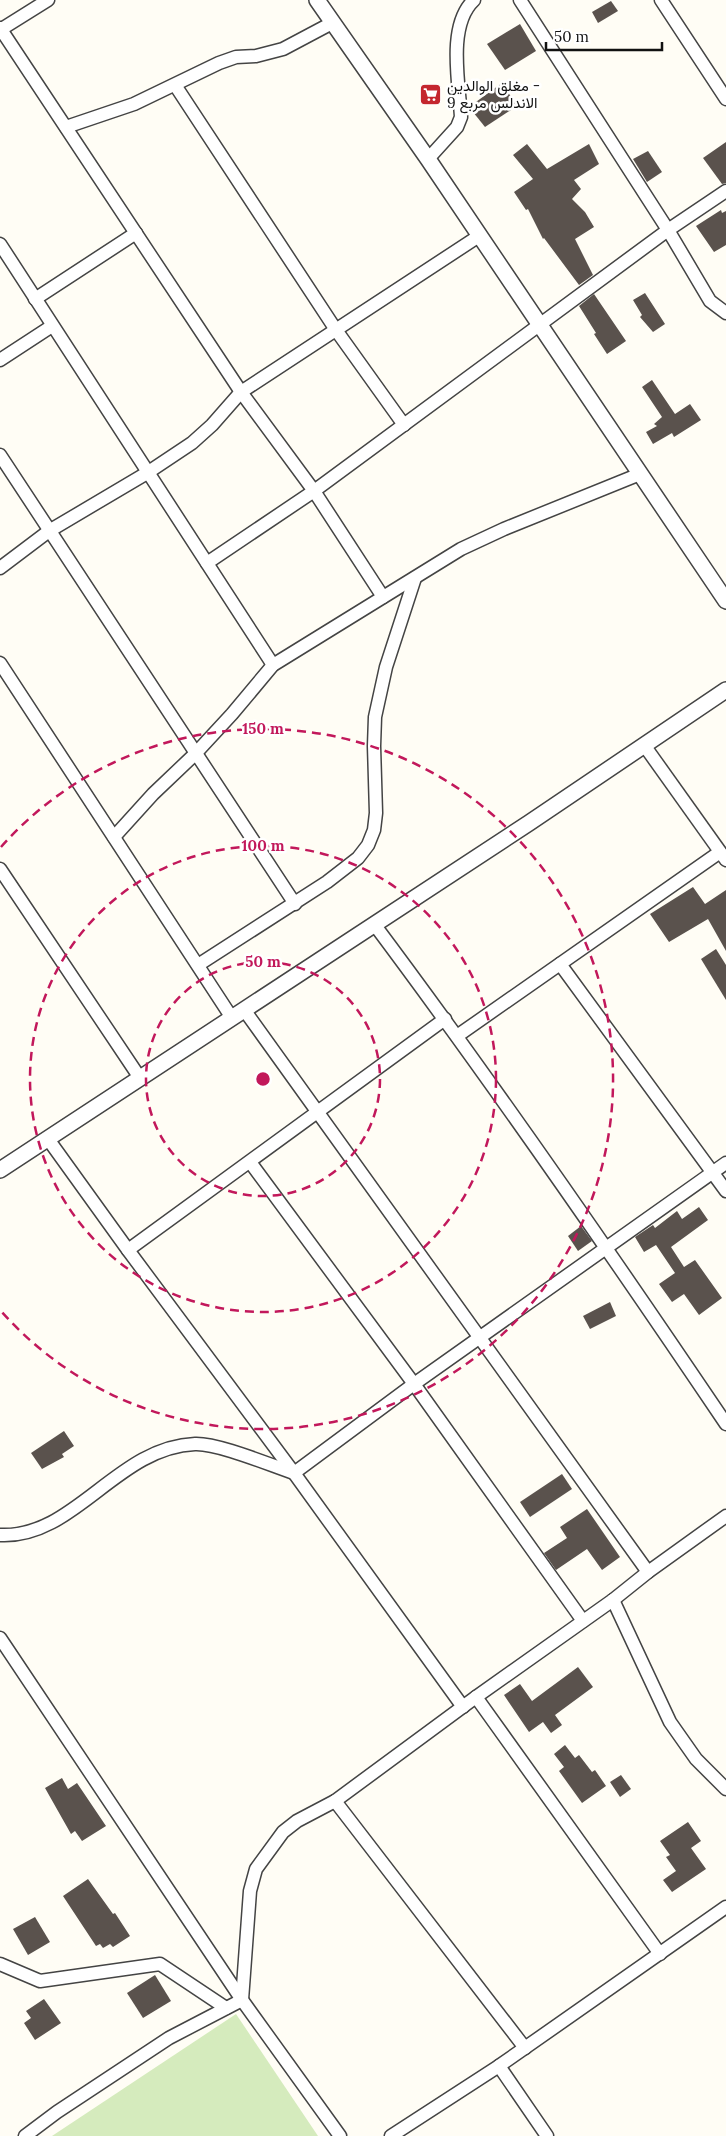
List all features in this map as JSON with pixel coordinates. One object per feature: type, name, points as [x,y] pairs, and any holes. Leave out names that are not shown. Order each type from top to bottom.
[{"type":"street","points":[[48,0],[0,29],[241,392],[314,491],[383,597]]},
{"type":"street","points":[[317,0],[428,159],[726,601]]},
{"type":"street","points":[[428,159],[457,127],[461,117],[457,37],[466,7],[474,0]]},
{"type":"street","points":[[520,0],[668,230],[710,301],[726,313]]},
{"type":"street","points":[[661,0],[726,98]]},
{"type":"street","points":[[66,127],[134,104],[219,62],[236,57],[256,56],[283,49],[332,23]]},
{"type":"street","points":[[175,85],[336,330],[404,425]]},
{"type":"street","points":[[207,564],[314,491],[668,230],[726,192]]},
{"type":"street","points":[[35,299],[136,233]]},
{"type":"street","points":[[0,568],[50,531],[147,473],[192,443],[212,425],[241,392],[479,236]]},
{"type":"street","points":[[0,244],[273,665]]},
{"type":"street","points":[[0,360],[52,326]]},
{"type":"street","points":[[0,456],[295,904]]},
{"type":"street","points":[[114,837],[153,794],[195,754],[273,665],[470,545],[504,529],[640,474]]},
{"type":"street","points":[[198,965],[328,882],[358,858],[368,845],[374,830],[375,717],[386,667],[415,578]]},
{"type":"street","points":[[0,664],[198,965],[318,1113],[648,1572]]},
{"type":"street","points":[[0,1170],[239,1014],[726,690]]},
{"type":"street","points":[[457,1036],[560,964],[723,856],[644,745]]},
{"type":"street","points":[[0,869],[140,1078]]},
{"type":"street","points":[[374,924],[445,1019],[607,1248],[726,1424]]},
{"type":"street","points":[[560,964],[726,1191]]},
{"type":"street","points":[[128,1250],[445,1019]]},
{"type":"street","points":[[48,1139],[128,1250],[294,1472],[463,1707]]},
{"type":"street","points":[[250,1162],[414,1384],[582,1621]]},
{"type":"street","points":[[294,1472],[414,1384],[726,1163]]},
{"type":"street","points":[[0,1535],[14,1536],[43,1528],[68,1513],[129,1466],[146,1457],[167,1450],[196,1444],[217,1447],[294,1472]]},
{"type":"street","points":[[242,2000],[250,1891],[256,1868],[283,1832],[297,1821],[335,1801],[476,1697],[614,1600],[648,1572],[726,1516]]},
{"type":"street","points":[[614,1600],[670,1722],[696,1759],[726,1789]]},
{"type":"street","points":[[0,1638],[242,2000],[340,2136]]},
{"type":"street","points":[[476,1697],[660,1954]]},
{"type":"street","points":[[335,1801],[525,2048]]},
{"type":"street","points":[[391,2136],[499,2066],[726,1907]]},
{"type":"street","points":[[0,1964],[40,1980],[160,1964],[226,2008]]},
{"type":"street","points":[[25,2136],[57,2112],[169,2038],[242,2000]]},
{"type":"street","points":[[499,2066],[547,2136]]},
{"type":"green space","points":[[236,2014],[318,2136],[52,2136]]},
{"type":"building","points":[[611,1],[618,11],[598,23],[592,12]]},
{"type":"building","points":[[520,24],[536,51],[505,70],[487,44]]},
{"type":"building","points":[[502,83],[517,106],[485,127],[469,107]]},
{"type":"building","points":[[726,142],[726,183],[722,184],[703,158]]},
{"type":"building","points":[[527,144],[547,169],[589,144],[599,164],[574,180],[581,189],[572,199],[585,212],[594,227],[575,239],[593,275],[579,285],[543,239],[528,209],[526,210],[514,192],[533,179],[513,155]]},
{"type":"building","points":[[648,151],[662,172],[647,182],[633,159]]},
{"type":"building","points":[[721,210],[722,213],[726,211],[726,245],[714,252],[696,226]]},
{"type":"building","points":[[645,293],[665,324],[653,332],[640,317],[642,315],[633,300]]},
{"type":"building","points":[[594,294],[626,341],[607,354],[579,306]]},
{"type":"building","points":[[652,380],[675,414],[690,404],[701,420],[674,437],[672,433],[653,444],[646,432],[657,426],[654,424],[662,417],[642,387]]},
{"type":"building","points":[[693,887],[705,904],[726,890],[726,951],[708,919],[669,942],[650,914]]},
{"type":"building","points":[[716,949],[726,965],[726,1000],[701,959]]},
{"type":"building","points":[[699,1207],[708,1220],[671,1247],[684,1267],[695,1260],[722,1298],[699,1315],[684,1294],[672,1302],[659,1284],[675,1273],[656,1245],[644,1252],[635,1237],[653,1225],[655,1228],[677,1211],[682,1219]]},
{"type":"building","points":[[581,1226],[592,1241],[578,1251],[568,1236]]},
{"type":"building","points":[[610,1302],[616,1316],[590,1329],[583,1316]]},
{"type":"building","points":[[64,1431],[74,1446],[62,1454],[64,1457],[42,1469],[31,1453]]},
{"type":"building","points":[[562,1474],[572,1489],[530,1517],[520,1502]]},
{"type":"building","points":[[587,1509],[620,1557],[602,1570],[587,1549],[556,1570],[544,1553],[567,1538],[560,1527]]},
{"type":"building","points":[[578,1667],[593,1687],[555,1715],[562,1725],[551,1733],[543,1722],[529,1732],[504,1695],[520,1684],[532,1701]]},
{"type":"building","points":[[565,1745],[575,1758],[579,1755],[592,1772],[595,1770],[606,1786],[582,1803],[559,1771],[564,1767],[554,1754]]},
{"type":"building","points":[[621,1775],[631,1789],[620,1797],[610,1782]]},
{"type":"building","points":[[62,1778],[68,1789],[77,1783],[106,1826],[82,1841],[75,1831],[71,1834],[45,1788]]},
{"type":"building","points":[[688,1822],[701,1841],[691,1848],[706,1869],[672,1892],[663,1880],[676,1871],[666,1857],[670,1855],[660,1841]]},
{"type":"building","points":[[88,1879],[113,1914],[115,1913],[130,1936],[113,1947],[110,1944],[103,1948],[100,1944],[96,1946],[63,1896]]},
{"type":"building","points":[[35,1917],[50,1942],[28,1955],[13,1929]]},
{"type":"building","points":[[155,1975],[171,2001],[143,2018],[127,1993]]},
{"type":"building","points":[[44,1999],[61,2023],[35,2040],[24,2023],[31,2018],[26,2011]]},
{"type":"place","name":"مغلق الوالدين - الاندلس مربع 9","points":[[431,94]]}]
